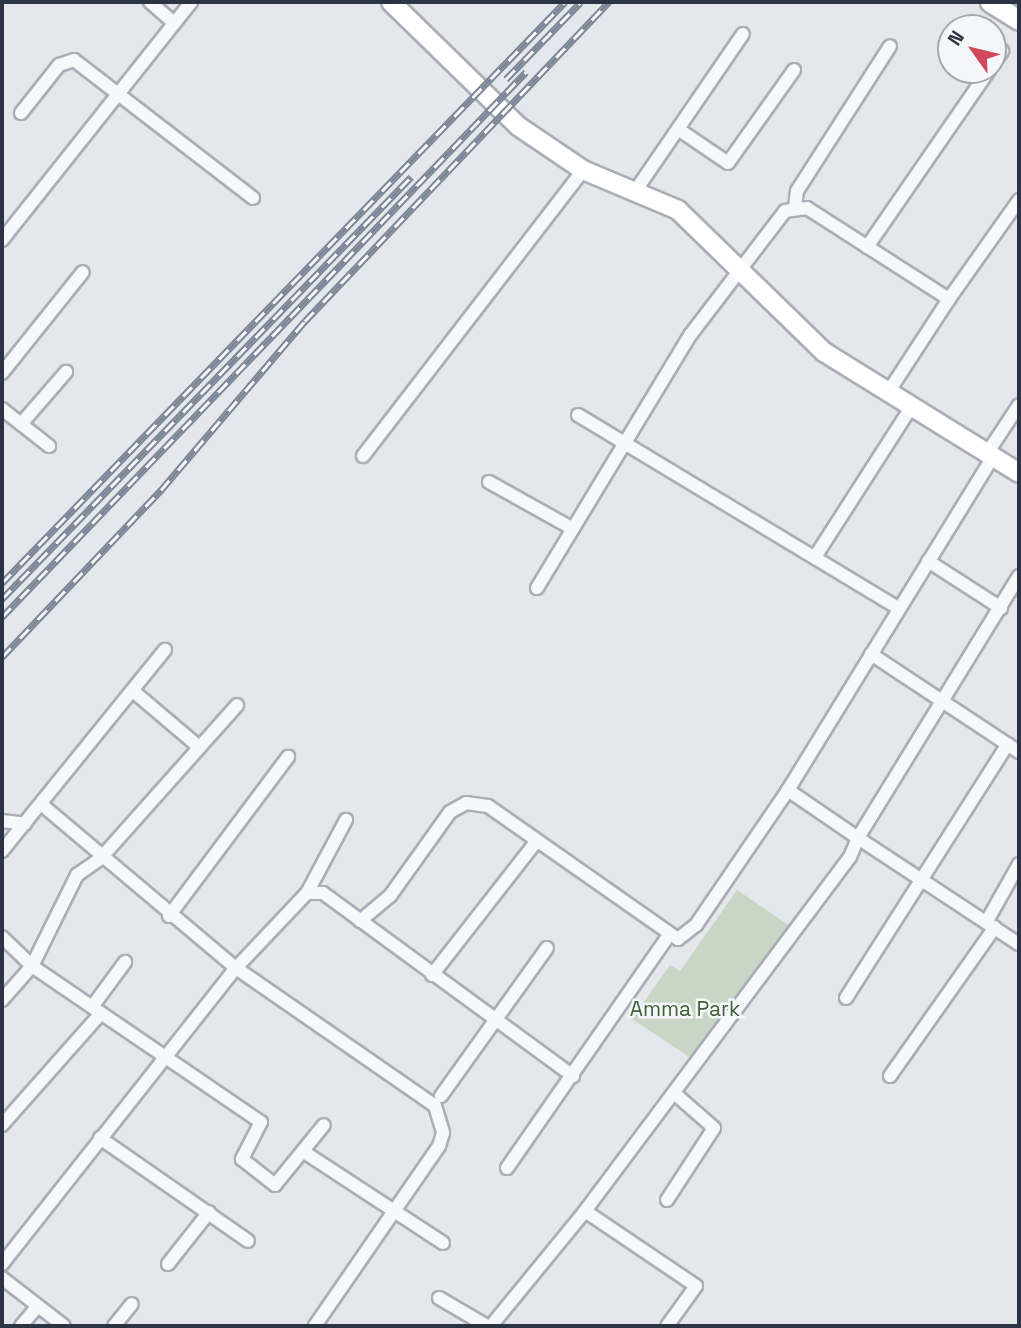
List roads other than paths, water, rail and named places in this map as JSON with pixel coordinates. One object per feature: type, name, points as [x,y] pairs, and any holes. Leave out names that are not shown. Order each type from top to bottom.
[{"type":"main road","points":[[990,2],[1019,20]]},
{"type":"street","points":[[150,2],[174,23]]},
{"type":"street","points":[[2,240],[191,2]]},
{"type":"street","points":[[391,2],[503,113],[583,170],[636,190],[678,210],[824,352],[991,453],[1019,473]]},
{"type":"street","points":[[636,190],[743,34]]},
{"type":"street","points":[[795,207],[797,191],[890,46]]},
{"type":"street","points":[[21,113],[68,58],[118,92],[253,198]]},
{"type":"street","points":[[678,129],[728,163],[794,70]]},
{"type":"street","points":[[867,247],[979,84]]},
{"type":"street","points":[[363,456],[583,170]]},
{"type":"street","points":[[889,391],[949,299],[1019,200]]},
{"type":"street","points":[[795,207],[867,247],[949,299]]},
{"type":"street","points":[[537,588],[691,334],[785,211],[795,207]]},
{"type":"street","points":[[2,373],[82,272]]},
{"type":"street","points":[[21,424],[66,372]]},
{"type":"street","points":[[360,921],[390,896],[450,812],[466,803],[488,806],[535,843],[668,936],[678,939],[696,925],[788,790],[928,561],[1019,405]]},
{"type":"street","points":[[815,557],[912,406]]},
{"type":"street","points":[[2,409],[48,446]]},
{"type":"street","points":[[578,415],[899,609]]},
{"type":"street","points":[[489,482],[573,529]]},
{"type":"street","points":[[928,561],[1001,608]]},
{"type":"street","points":[[439,1298],[489,1326],[585,1211],[859,838],[946,703],[1019,576]]},
{"type":"street","points":[[2,851],[165,650]]},
{"type":"street","points":[[871,654],[1019,752]]},
{"type":"street","points":[[133,691],[199,747]]},
{"type":"street","points":[[2,1000],[32,965],[77,876],[100,859],[237,705]]},
{"type":"street","points":[[846,998],[924,881],[1008,744]]},
{"type":"street","points":[[169,915],[288,757]]},
{"type":"street","points":[[788,790],[1019,944]]},
{"type":"street","points":[[41,804],[100,859],[236,968],[432,1100],[442,1139],[390,1210],[315,1326]]},
{"type":"street","points":[[2,1264],[165,1053],[236,968],[307,892],[346,820]]},
{"type":"street","points":[[2,821],[25,824]]},
{"type":"street","points":[[432,975],[535,843]]},
{"type":"street","points":[[890,1076],[991,924],[1019,864]]},
{"type":"street","points":[[307,892],[323,893],[573,1076]]},
{"type":"street","points":[[507,1168],[668,936]]},
{"type":"street","points":[[2,937],[32,965],[96,1010],[165,1053],[261,1122],[242,1159],[275,1185],[304,1153],[324,1125]]},
{"type":"street","points":[[441,1096],[547,948]]},
{"type":"street","points":[[2,1125],[96,1010],[125,962]]},
{"type":"street","points":[[667,1200],[714,1128],[674,1093]]},
{"type":"street","points":[[100,1138],[248,1241]]},
{"type":"street","points":[[304,1153],[443,1243]]},
{"type":"street","points":[[585,1211],[696,1286],[667,1326]]},
{"type":"street","points":[[169,1264],[209,1212]]},
{"type":"street","points":[[2,1278],[64,1326]]},
{"type":"street","points":[[114,1326],[132,1304]]},
{"type":"street","points":[[22,1326],[38,1306]]},
{"type":"railway","points":[[2,583],[565,2]]},
{"type":"railway","points":[[506,79],[581,2]]},
{"type":"railway","points":[[2,657],[161,490],[305,321],[609,2]]},
{"type":"railway","points":[[2,617],[526,72]]},
{"type":"railway","points":[[2,599],[411,177]]},
{"type":"park label","name":"Amma Park","points":[[685,1009]]}]
